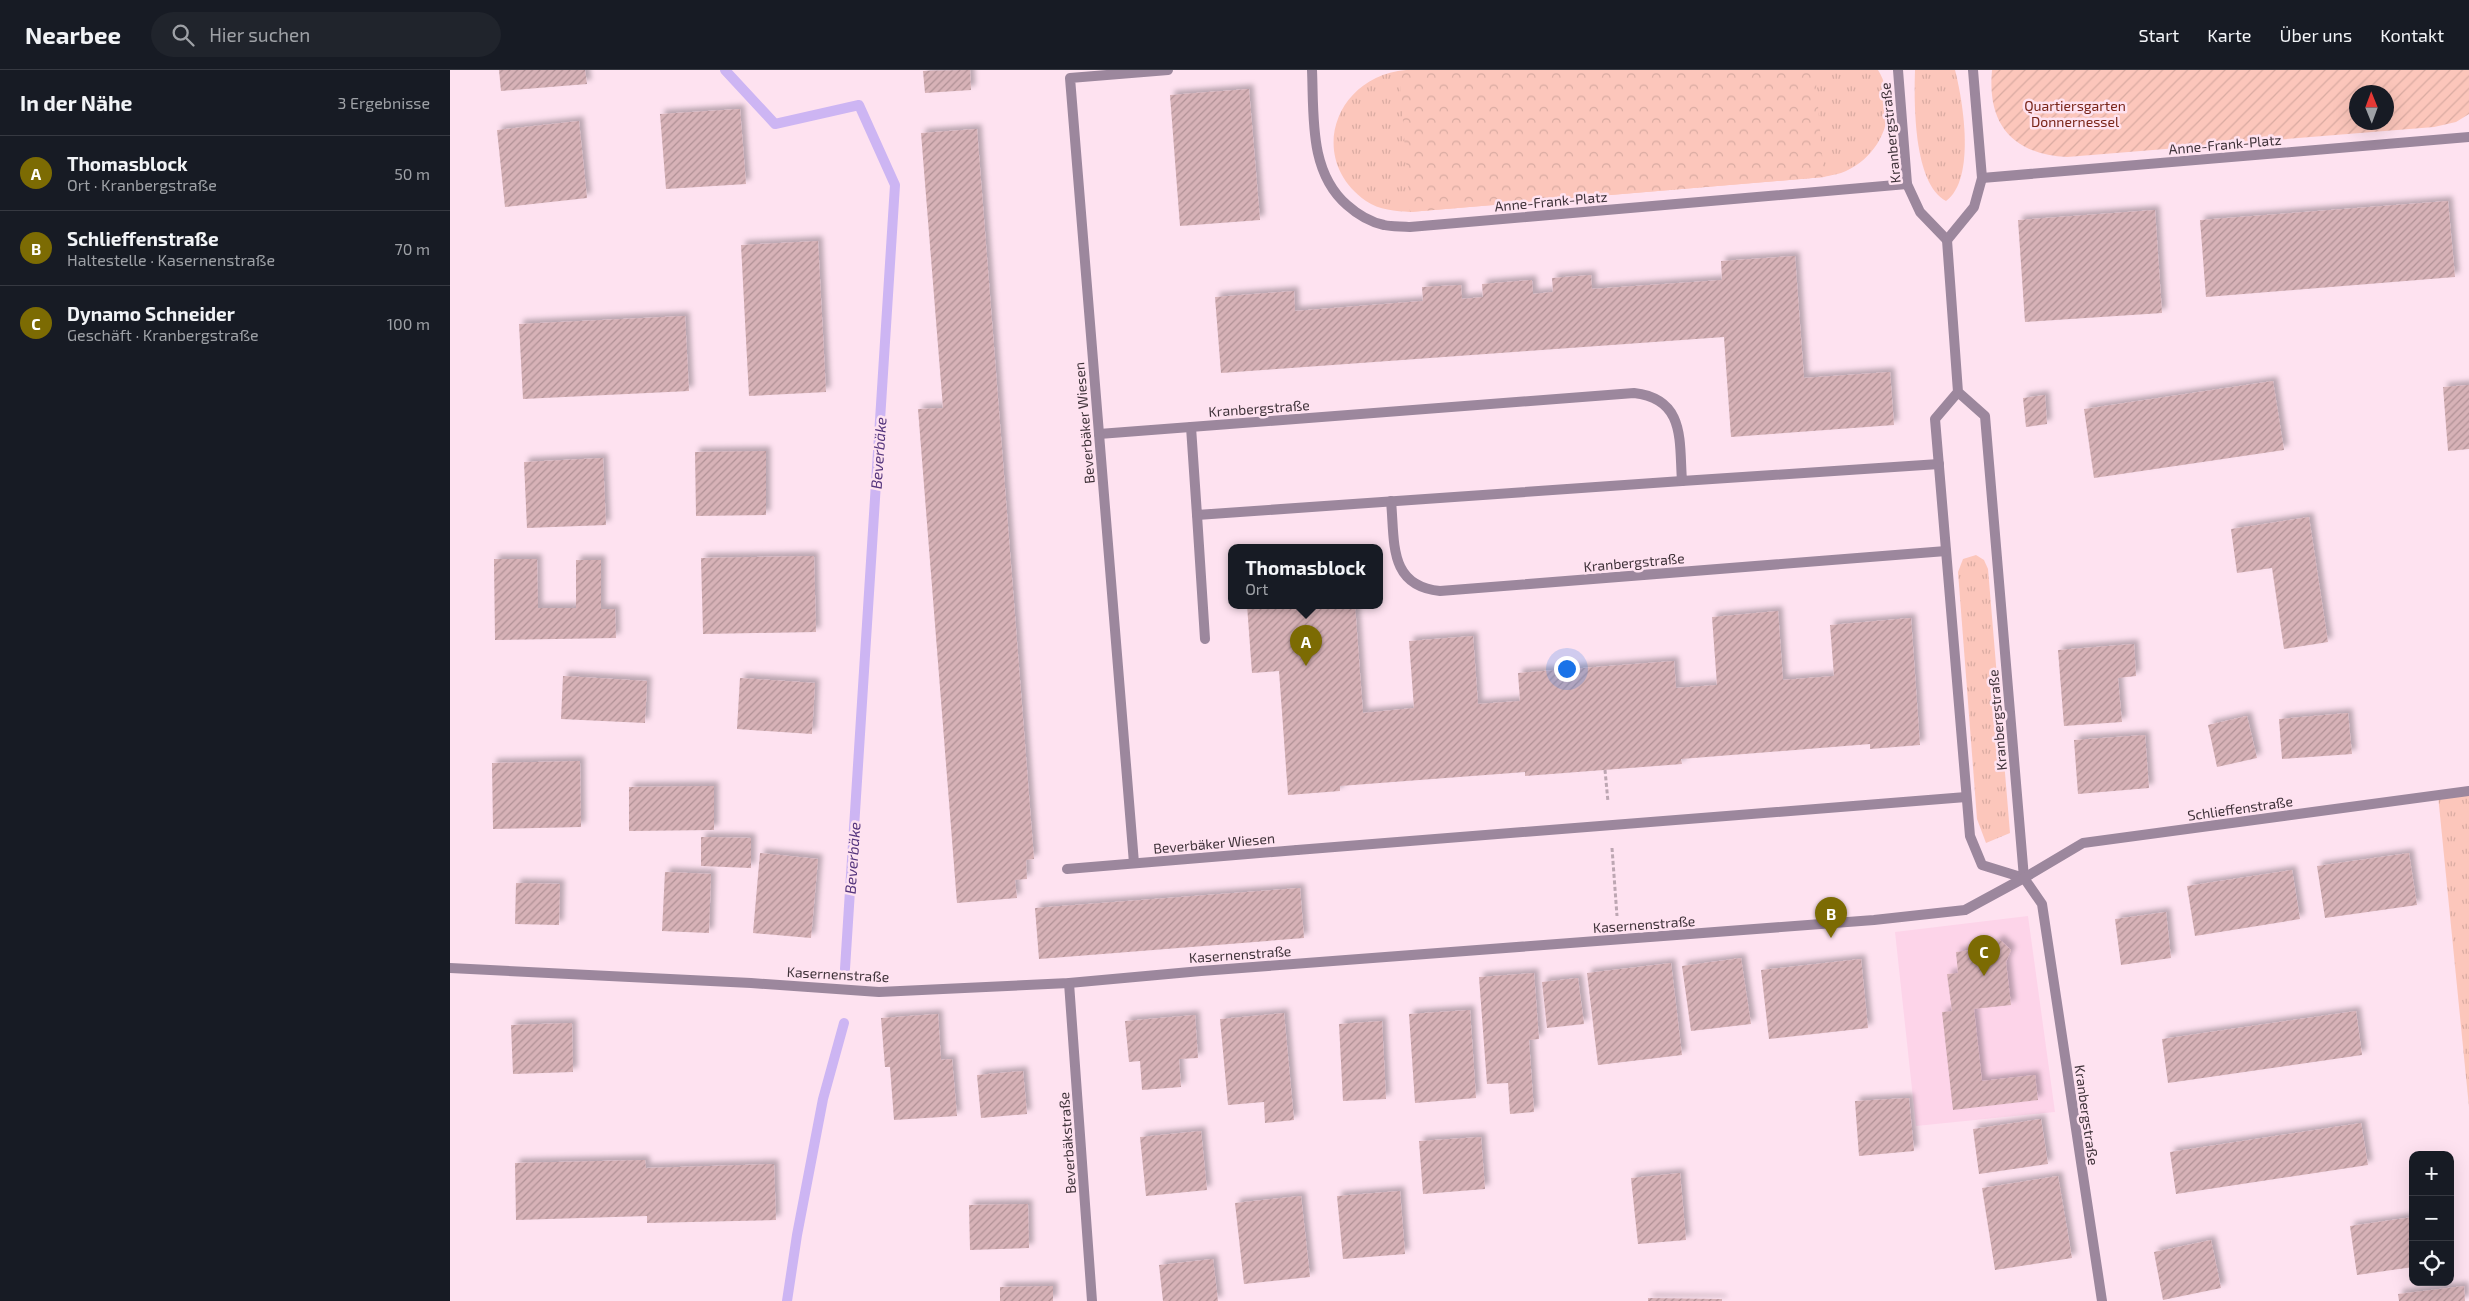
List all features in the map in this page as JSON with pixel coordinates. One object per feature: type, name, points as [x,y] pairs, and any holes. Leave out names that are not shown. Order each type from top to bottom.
[{"type":"street","name":"Beverbäker Wiesen","points":[[1134,864],[1070,78],[1168,70]]},
{"type":"street","name":"Anne-Frank-Platz","points":[[1312,70],[1316,147],[1322,173],[1337,197],[1358,215],[1383,225],[1420,226],[1907,184]]},
{"type":"street","name":"Kranbergstraße","points":[[1898,70],[1907,184],[1920,212],[1947,240]]},
{"type":"street","points":[[1974,70],[1982,178],[1974,207],[1947,240],[1958,392],[1935,419],[1970,836],[1982,865],[2024,878]]},
{"type":"street","name":"Anne-Frank-Platz","points":[[1982,178],[2469,136]]},
{"type":"street","name":"Kranbergstraße","points":[[1958,392],[1985,416],[2024,878],[2042,904],[2102,1301]]},
{"type":"street","name":"Kranbergstraße","points":[[1099,434],[1634,393],[1649,395],[1662,401],[1672,411],[1678,424],[1682,481]]},
{"type":"street","name":"Kranbergstraße","points":[[1190,427],[1205,639]]},
{"type":"street","points":[[1196,515],[1939,464]]},
{"type":"street","name":"Kranbergstraße","points":[[1391,501],[1396,560],[1403,573],[1413,584],[1426,590],[1440,591],[1946,551]]},
{"type":"street","name":"Schlieffenstraße","points":[[2024,878],[2083,844],[2469,791]]},
{"type":"street","name":"Beverbäker Wiesen","points":[[1067,869],[1966,797]]},
{"type":"street","name":"Kasernenstraße","points":[[450,968],[751,982],[878,992],[1069,983],[1201,971],[1874,920],[1965,910],[2024,878]]},
{"type":"street","name":"Beverbäkstraße","points":[[1069,983],[1092,1301]]},
{"type":"path","points":[[1605,770],[1618,912],[1611,940]]},
{"type":"shaded area","points":[[2028,916],[2055,1112],[1916,1126],[1895,932]]},
{"type":"green space","points":[[1406,70],[1878,70],[1885,84],[1888,98],[1888,113],[1885,127],[1871,153],[1846,171],[1824,177],[1410,212],[1382,208],[1366,201],[1348,184],[1337,164],[1334,143],[1337,122],[1346,103],[1361,87],[1381,76]]},
{"type":"green space","points":[[1815,70],[1824,177],[1410,212],[1399,71]]},
{"type":"green space","points":[[1915,70],[1955,70],[1964,119],[1964,158],[1961,176],[1955,190],[1946,201],[1935,192],[1927,178],[1921,161],[1916,121]]},
{"type":"green space","name":"Quartiersgarten Donnernessel","points":[[1992,70],[2469,70],[2469,114],[2456,122],[2434,127],[2067,157],[2048,155],[2031,150],[2018,142],[2007,133],[1999,120],[1994,106]]},
{"type":"green space","points":[[1976,555],[1984,560],[1988,569],[2010,833],[1986,843],[1977,819],[1958,572],[1963,559]]},
{"type":"green space","points":[[2469,793],[2469,1107],[2438,795]]},
{"type":"building","points":[[499,70],[585,70],[587,84],[501,91]]},
{"type":"building","points":[[970,70],[971,90],[925,93],[923,71]]},
{"type":"building","points":[[1249,89],[1260,220],[1180,226],[1170,95]]},
{"type":"building","points":[[740,109],[746,184],[666,189],[660,114]]},
{"type":"building","points":[[579,121],[587,198],[505,207],[497,130]]},
{"type":"building","points":[[977,129],[1034,859],[1026,860],[1027,879],[1015,880],[1017,898],[957,903],[918,409],[943,408],[921,133]]},
{"type":"building","points":[[2448,201],[2455,277],[2206,297],[2200,220]]},
{"type":"building","points":[[2155,210],[2162,313],[2025,322],[2018,220]]},
{"type":"building","points":[[818,241],[826,392],[749,396],[741,245]]},
{"type":"building","points":[[1795,256],[1804,378],[1890,372],[1894,425],[1731,437],[1724,337],[1221,373],[1215,297],[1294,291],[1295,311],[1423,301],[1422,287],[1461,285],[1462,299],[1483,297],[1482,284],[1532,280],[1533,294],[1553,292],[1552,278],[1591,275],[1592,289],[1722,280],[1721,261]]},
{"type":"building","points":[[685,316],[689,391],[523,399],[519,324]]},
{"type":"building","points":[[2273,381],[2284,450],[2094,478],[2084,409]]},
{"type":"building","points":[[2469,385],[2469,449],[2448,451],[2443,387]]},
{"type":"building","points":[[2045,395],[2047,424],[2026,427],[2023,398]]},
{"type":"building","points":[[766,451],[766,515],[696,516],[695,452]]},
{"type":"building","points":[[603,458],[606,525],[527,528],[524,462]]},
{"type":"building","points":[[2309,517],[2328,642],[2284,649],[2272,568],[2237,573],[2231,529]]},
{"type":"building","points":[[814,556],[816,632],[703,634],[701,558]]},
{"type":"building","points":[[494,559],[537,559],[538,608],[576,608],[576,560],[601,560],[601,609],[615,609],[616,638],[495,640]]},
{"type":"building","points":[[1247,609],[1355,609],[1363,713],[1414,708],[1409,641],[1473,636],[1478,704],[1520,701],[1518,673],[1674,661],[1676,688],[1717,685],[1712,617],[1778,611],[1783,680],[1834,676],[1830,625],[1911,618],[1920,745],[1870,749],[1870,744],[1681,759],[1682,764],[1525,776],[1525,772],[1340,786],[1340,791],[1288,795],[1279,671],[1252,673]]},
{"type":"building","points":[[2134,644],[2136,676],[2118,678],[2122,722],[2064,726],[2058,650]]},
{"type":"building","points":[[563,676],[647,681],[645,723],[561,719]]},
{"type":"building","points":[[740,678],[815,683],[812,734],[737,729]]},
{"type":"building","points":[[2348,713],[2352,754],[2282,759],[2279,719]]},
{"type":"building","points":[[2247,716],[2257,758],[2217,767],[2208,725]]},
{"type":"building","points":[[2145,735],[2149,788],[2078,794],[2074,740]]},
{"type":"building","points":[[580,761],[581,827],[493,829],[492,763]]},
{"type":"building","points":[[714,786],[714,830],[629,831],[629,787]]},
{"type":"building","points":[[701,837],[751,838],[751,868],[701,866]]},
{"type":"building","points":[[760,853],[818,859],[811,938],[753,933]]},
{"type":"building","points":[[2409,853],[2417,905],[2325,918],[2317,866]]},
{"type":"building","points":[[2292,870],[2300,919],[2195,936],[2187,886]]},
{"type":"building","points":[[665,872],[711,874],[709,933],[662,931]]},
{"type":"building","points":[[516,883],[560,884],[559,925],[515,924]]},
{"type":"building","points":[[1300,888],[1304,938],[1039,959],[1035,908]]},
{"type":"building","points":[[2166,912],[2171,958],[2121,965],[2115,919]]},
{"type":"building","points":[[1999,939],[2011,950],[2006,962],[2011,1005],[1974,1009],[1982,1081],[2035,1075],[2038,1100],[1953,1110],[1942,1012],[1952,1011],[1947,974],[1958,973],[1956,952],[1990,948]]},
{"type":"building","points":[[1741,958],[1751,1024],[1691,1031],[1682,966]]},
{"type":"building","points":[[1861,959],[1868,1028],[1769,1039],[1761,970]]},
{"type":"building","points":[[1671,963],[1682,1055],[1598,1065],[1587,973]]},
{"type":"building","points":[[1534,973],[1539,1039],[1529,1040],[1534,1112],[1510,1114],[1508,1083],[1487,1084],[1479,977]]},
{"type":"building","points":[[1578,978],[1584,1024],[1547,1028],[1542,982]]},
{"type":"building","points":[[1470,1010],[1476,1098],[1415,1103],[1409,1014]]},
{"type":"building","points":[[2356,1011],[2362,1055],[2168,1083],[2162,1039]]},
{"type":"building","points":[[1284,1013],[1294,1120],[1265,1123],[1264,1102],[1228,1105],[1220,1019]]},
{"type":"building","points":[[938,1014],[941,1060],[952,1059],[957,1116],[894,1120],[890,1067],[885,1067],[881,1018]]},
{"type":"building","points":[[1195,1015],[1198,1058],[1179,1059],[1181,1087],[1142,1090],[1140,1061],[1129,1062],[1125,1021]]},
{"type":"building","points":[[1382,1021],[1386,1099],[1343,1101],[1339,1024]]},
{"type":"building","points":[[572,1023],[573,1072],[513,1074],[511,1025]]},
{"type":"building","points":[[1023,1071],[1027,1114],[981,1118],[977,1075]]},
{"type":"building","points":[[1909,1098],[1914,1151],[1859,1156],[1855,1101]]},
{"type":"building","points":[[2041,1119],[2048,1164],[1979,1174],[1973,1129]]},
{"type":"building","points":[[2361,1123],[2368,1165],[2176,1194],[2170,1152]]},
{"type":"building","points":[[1201,1131],[1207,1190],[1146,1196],[1140,1137]]},
{"type":"building","points":[[1481,1137],[1485,1189],[1423,1194],[1419,1141]]},
{"type":"building","points":[[645,1160],[646,1168],[774,1164],[776,1220],[647,1223],[647,1216],[516,1220],[515,1163]]},
{"type":"building","points":[[1680,1173],[1686,1240],[1638,1244],[1631,1178]]},
{"type":"building","points":[[2058,1176],[2072,1258],[1995,1270],[1982,1188]]},
{"type":"building","points":[[1400,1191],[1405,1254],[1343,1259],[1337,1196]]},
{"type":"building","points":[[1301,1196],[1310,1277],[1244,1284],[1235,1203]]},
{"type":"building","points":[[1028,1204],[1029,1248],[970,1250],[969,1205]]},
{"type":"building","points":[[2409,1218],[2409,1268],[2357,1275],[2350,1226]]},
{"type":"building","points":[[2211,1240],[2221,1288],[2163,1300],[2154,1252]]},
{"type":"building","points":[[1213,1259],[1218,1301],[1163,1301],[1159,1265]]},
{"type":"building","points":[[1053,1286],[1053,1301],[1000,1301],[1000,1287]]},
{"type":"building","points":[[2464,1286],[2465,1301],[2399,1301],[2398,1294]]},
{"type":"building","points":[[1648,1298],[1722,1299],[1722,1301],[1648,1301]]},
{"type":"waterway","name":"Beverbäke","points":[[725,70],[775,124],[859,105],[895,185],[845,969]]},
{"type":"waterway","name":"Beverbäke","points":[[787,1301],[797,1235],[823,1099],[844,1023]]},
{"type":"place","name":"Thomasblock","points":[[1306,666]]},
{"type":"place","name":"Schlieffenstraße","points":[[1831,938]]},
{"type":"place","name":"Dynamo Schneider","points":[[1984,976]]}]
